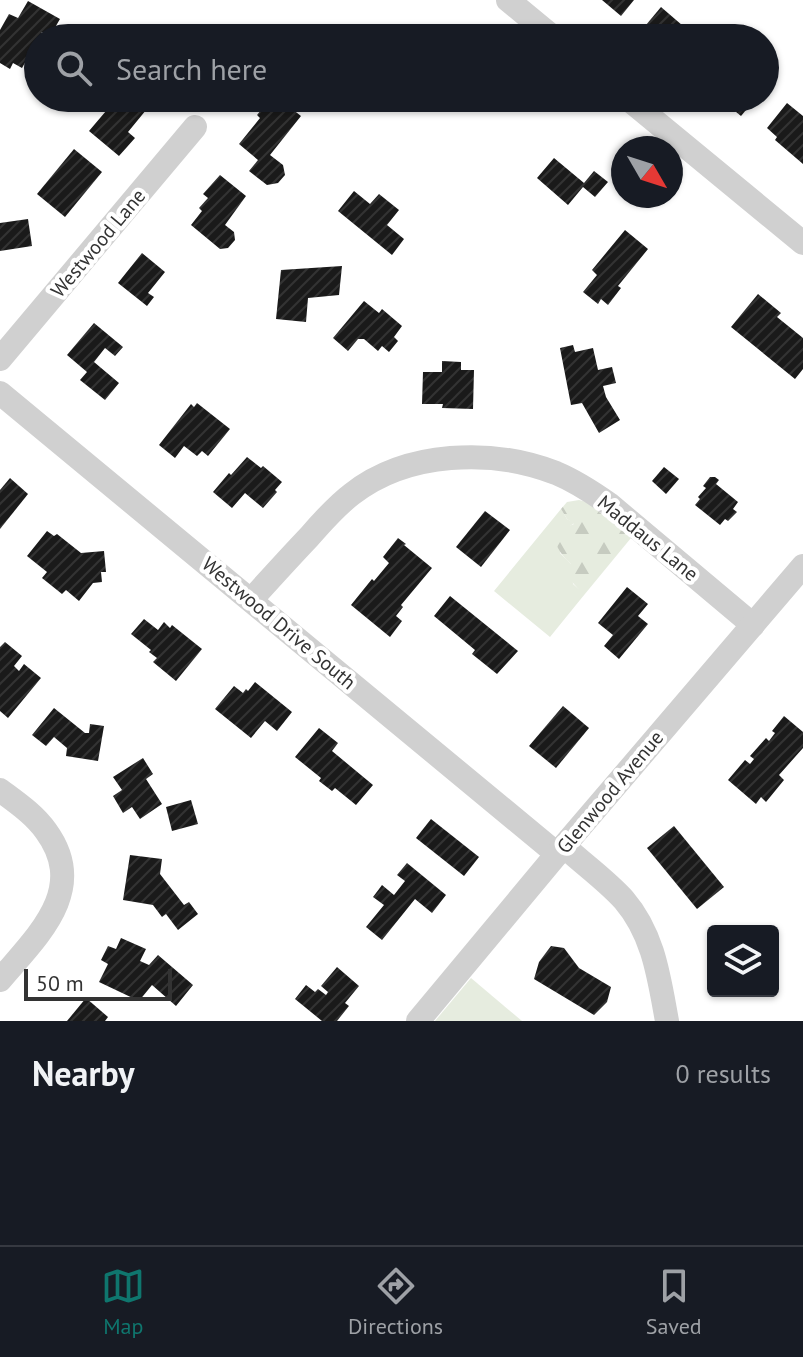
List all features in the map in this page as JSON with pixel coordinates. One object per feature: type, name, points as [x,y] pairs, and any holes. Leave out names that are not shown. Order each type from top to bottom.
[{"type":"street","points":[[508,0],[537,24]]},
{"type":"street","points":[[644,112],[803,243]]},
{"type":"street","name":"Westwood Lane","points":[[0,359],[195,127]]},
{"type":"street","name":"Westwood Drive South","points":[[0,393],[624,900],[650,944],[658,968],[667,1021]]},
{"type":"street","name":"Maddaus Lane","points":[[251,600],[326,518],[369,482],[412,465],[464,458],[492,458],[539,467],[590,491],[753,625]]},
{"type":"street","name":"Glenwood Avenue","points":[[418,1021],[803,566]]},
{"type":"street","points":[[0,790],[46,831],[61,864],[63,882],[58,903],[47,922],[0,980]]},
{"type":"green space","points":[[567,502],[587,502],[631,538],[580,600],[580,591],[567,576],[571,564],[558,548],[554,528],[559,523],[574,524],[561,509]]},
{"type":"green space","points":[[561,509],[567,519],[574,523],[569,527],[560,553],[571,564],[573,584],[581,591],[580,600],[550,637],[494,591]]},
{"type":"green space","points":[[471,978],[522,1021],[435,1021]]},
{"type":"building","points":[[602,0],[634,0],[621,16]]},
{"type":"building","points":[[28,1],[60,19],[57,24],[24,24],[24,64],[22,68],[13,63],[10,69],[0,63],[0,30],[9,14],[18,18]]},
{"type":"building","points":[[661,7],[681,24],[647,24]]},
{"type":"building","points":[[787,103],[803,116],[803,164],[775,140],[777,137],[767,128]]},
{"type":"building","points":[[105,112],[144,112],[128,132],[135,138],[119,156],[89,131]]},
{"type":"building","points":[[259,112],[296,112],[301,116],[270,155],[283,165],[285,175],[278,183],[267,185],[249,171],[258,160],[239,144],[260,118],[257,115]]},
{"type":"building","points":[[74,149],[102,172],[65,217],[37,194]]},
{"type":"building","points":[[554,158],[584,183],[594,171],[608,182],[595,197],[583,187],[568,205],[537,178]]},
{"type":"building","points":[[220,175],[246,196],[225,225],[234,232],[235,240],[228,248],[220,249],[191,225],[208,198],[203,194]]},
{"type":"building","points":[[354,191],[370,204],[379,194],[399,210],[387,225],[404,239],[392,255],[338,211]]},
{"type":"building","points":[[28,219],[32,246],[0,251],[0,223]]},
{"type":"building","points":[[625,230],[648,249],[618,286],[621,288],[608,305],[601,299],[598,304],[583,292],[597,275],[592,270]]},
{"type":"building","points":[[142,253],[165,272],[148,293],[154,297],[147,306],[118,283]]},
{"type":"building","points":[[342,266],[339,295],[308,298],[306,322],[276,319],[281,270]]},
{"type":"building","points":[[758,294],[781,313],[777,317],[803,338],[803,369],[795,379],[731,327]]},
{"type":"building","points":[[364,301],[379,313],[382,309],[402,326],[394,337],[398,341],[389,352],[382,346],[378,351],[364,339],[358,339],[348,351],[333,338]]},
{"type":"building","points":[[94,323],[123,347],[115,356],[105,348],[94,362],[119,383],[105,400],[80,380],[87,372],[67,355]]},
{"type":"building","points":[[573,345],[575,352],[593,348],[598,370],[612,367],[616,383],[603,386],[620,420],[599,433],[582,403],[571,405],[560,348]]},
{"type":"building","points":[[442,361],[461,362],[461,370],[474,370],[473,409],[422,404],[423,372],[442,372]]},
{"type":"building","points":[[197,403],[230,429],[208,456],[202,451],[197,456],[184,446],[175,458],[159,445],[191,404],[194,407]]},
{"type":"building","points":[[247,457],[282,482],[263,508],[245,493],[232,508],[213,492]]},
{"type":"building","points":[[664,467],[679,479],[666,494],[652,481]]},
{"type":"building","points":[[710,477],[719,480],[716,484],[738,502],[733,509],[737,512],[720,525],[695,505]]},
{"type":"building","points":[[10,478],[28,494],[0,529],[0,490]]},
{"type":"building","points":[[485,511],[510,530],[481,567],[456,547]]},
{"type":"building","points":[[47,531],[54,536],[57,534],[81,553],[104,551],[106,572],[101,572],[102,582],[93,583],[79,601],[66,590],[62,594],[42,578],[47,572],[27,556]]},
{"type":"building","points":[[398,538],[432,568],[401,605],[403,607],[396,616],[402,621],[390,637],[351,605],[389,563],[383,557]]},
{"type":"building","points":[[627,587],[648,604],[638,616],[648,624],[619,659],[604,646],[613,635],[598,623]]},
{"type":"building","points":[[450,596],[518,651],[497,674],[472,654],[475,650],[434,616]]},
{"type":"building","points":[[144,619],[158,630],[164,622],[170,628],[172,625],[202,649],[176,681],[153,662],[157,658],[149,652],[151,650],[131,634]]},
{"type":"building","points":[[5,642],[22,656],[14,666],[19,671],[24,664],[41,678],[8,718],[0,711],[0,647]]},
{"type":"building","points":[[255,682],[292,712],[277,731],[265,721],[251,738],[215,709],[234,686],[243,693]]},
{"type":"building","points":[[563,706],[589,728],[556,768],[529,746]]},
{"type":"building","points":[[54,708],[85,733],[89,733],[90,724],[104,726],[98,761],[66,756],[67,748],[54,737],[46,746],[32,735]]},
{"type":"building","points":[[784,716],[803,732],[803,748],[779,775],[784,780],[766,802],[761,797],[756,804],[728,780],[745,760],[750,764],[754,759],[750,756],[766,738],[769,741],[775,733],[772,731]]},
{"type":"building","points":[[319,728],[338,743],[332,751],[373,785],[356,805],[335,788],[332,791],[319,781],[321,778],[295,757]]},
{"type":"building","points":[[143,758],[153,774],[146,779],[162,804],[140,819],[132,807],[123,813],[113,796],[122,790],[113,777]]},
{"type":"building","points":[[191,800],[198,824],[172,831],[166,807]]},
{"type":"building","points":[[431,819],[479,857],[464,876],[416,838]]},
{"type":"building","points":[[674,826],[724,887],[697,909],[647,848]]},
{"type":"building","points":[[130,855],[162,859],[160,874],[184,905],[189,902],[198,914],[178,930],[166,914],[162,917],[153,905],[123,900]]},
{"type":"building","points":[[407,863],[446,895],[432,913],[415,899],[382,940],[366,927],[384,905],[373,897],[382,885],[394,895],[405,881],[397,875]]},
{"type":"building","points":[[121,938],[146,949],[140,961],[149,965],[158,955],[193,985],[176,1006],[152,985],[139,1001],[99,982],[108,964],[101,960],[108,946],[116,949]]},
{"type":"building","points":[[551,946],[564,948],[579,968],[611,987],[607,1002],[594,1015],[534,979],[539,962]]},
{"type":"building","points":[[337,967],[359,986],[345,1003],[349,1006],[337,1021],[322,1021],[295,999],[306,985],[326,995],[328,992],[321,986]]},
{"type":"building","points":[[86,998],[108,1017],[105,1021],[67,1021]]}]
